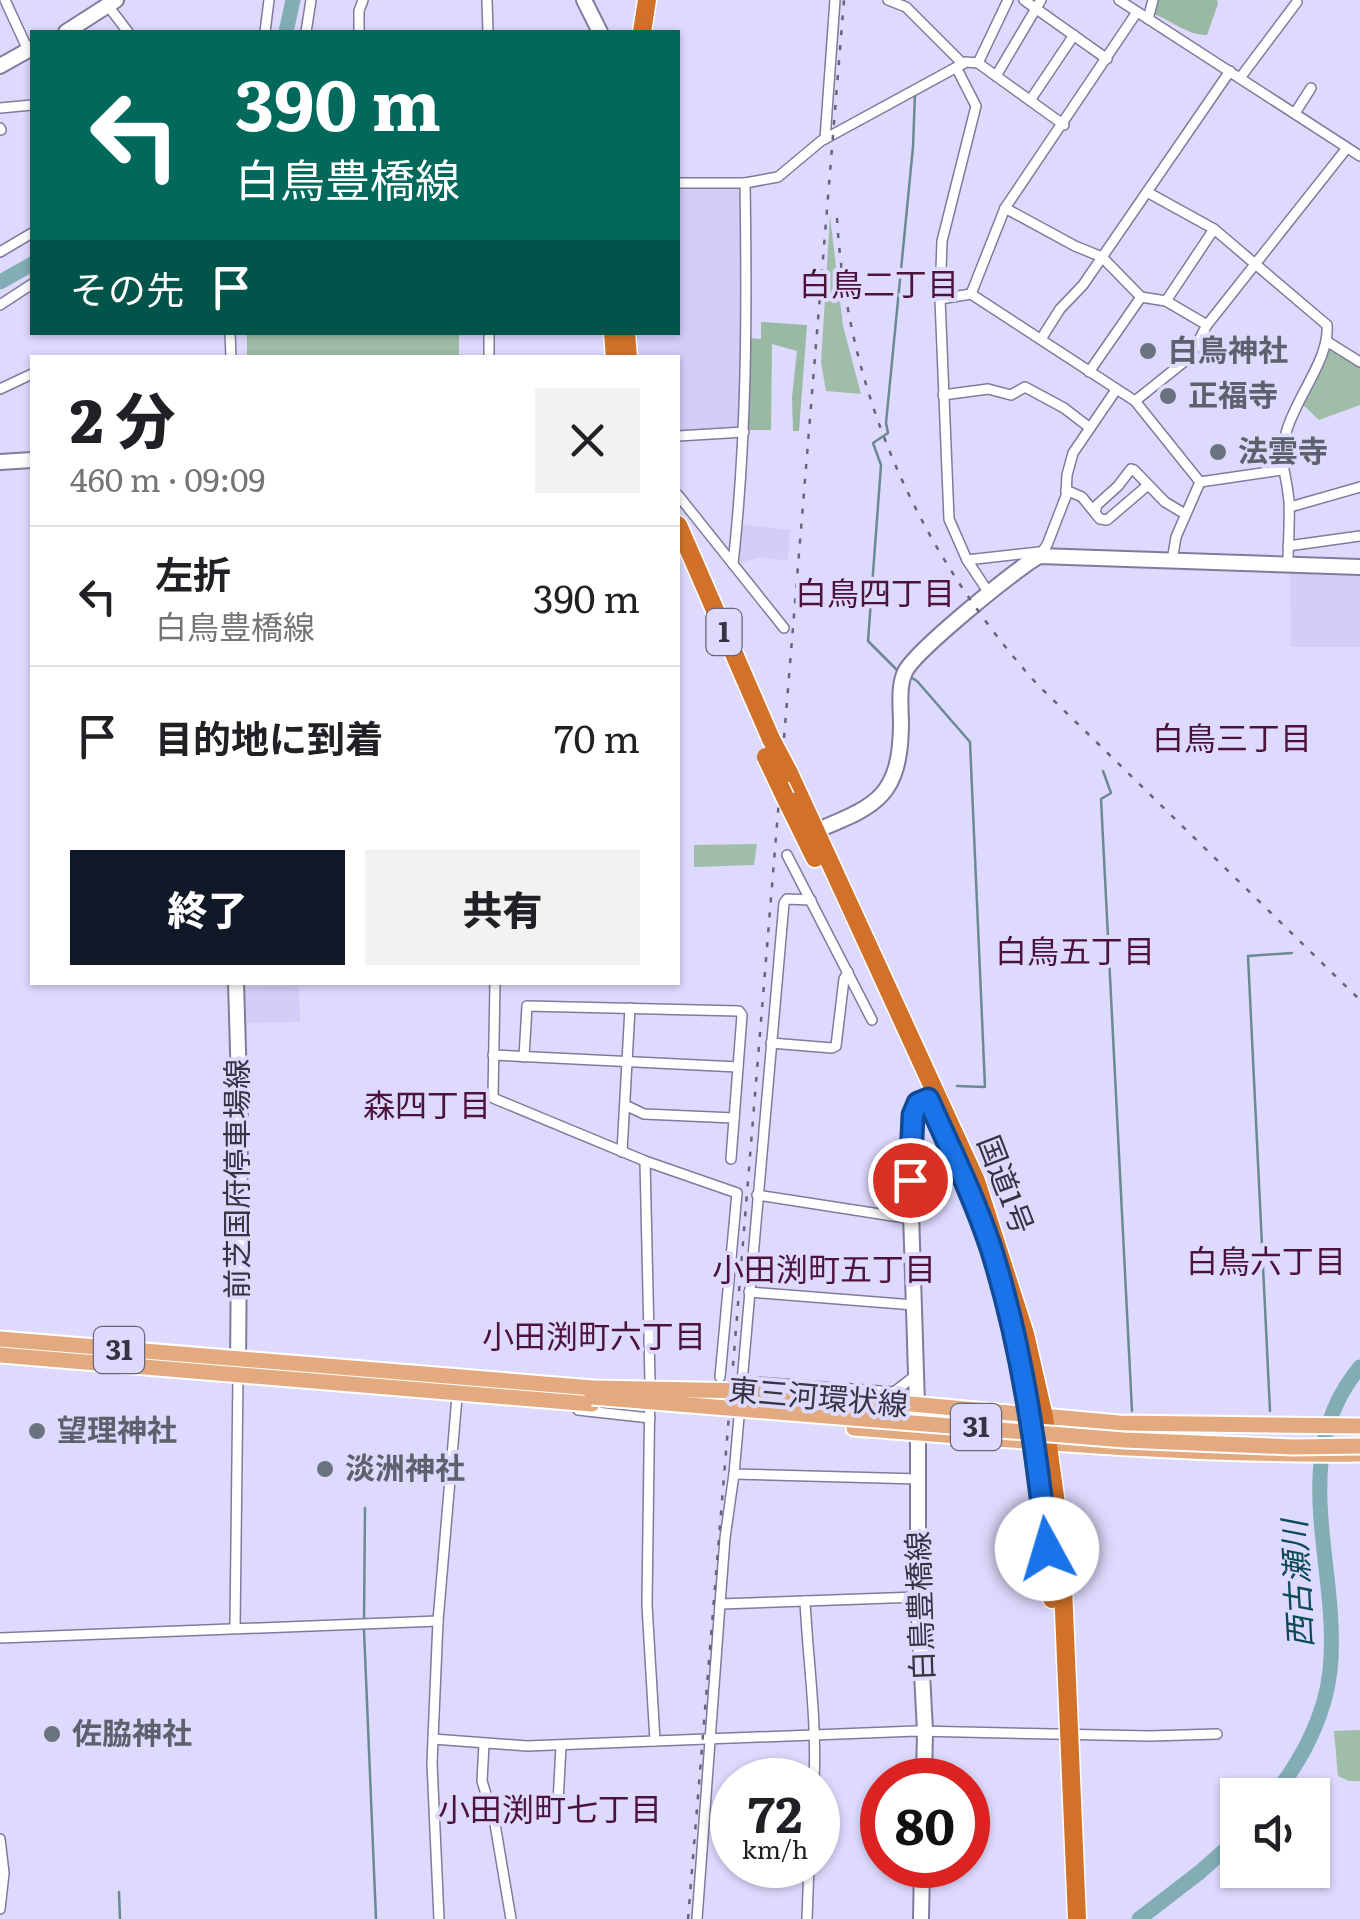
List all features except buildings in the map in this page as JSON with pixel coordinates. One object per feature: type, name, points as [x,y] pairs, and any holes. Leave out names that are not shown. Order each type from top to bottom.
[{"type":"highway","points":[[642,30],[647,0]]},
{"type":"highway","points":[[652,30],[657,0]]},
{"type":"highway","name":"国道1号","points":[[680,529],[786,797],[811,833]]},
{"type":"highway","name":"国道1号","points":[[680,556],[769,748],[789,773],[811,833],[976,1181],[1016,1300],[1061,1540],[1067,1919]]},
{"type":"highway","name":"国道1号","points":[[1064,1735],[1078,1919]]},
{"type":"main road","points":[[584,0],[599,30]]},
{"type":"main road","points":[[69,30],[113,3]]},
{"type":"main road","points":[[0,66],[30,49]]},
{"type":"main road","points":[[0,462],[30,460]]},
{"type":"main road","points":[[811,833],[869,806],[888,788],[900,756],[901,694],[906,670],[989,592],[1040,554],[1360,567]]},
{"type":"main road","name":"前芝国府停車場線","points":[[236,985],[240,1119],[238,1368]]},
{"type":"main road","points":[[917,1406],[913,1115],[918,1103],[934,1098]]},
{"type":"main road","name":"東三河環状線","points":[[0,1339],[238,1368]]},
{"type":"main road","name":"東三河環状線","points":[[0,1356],[238,1368],[366,1377],[457,1389],[592,1396],[748,1391],[1118,1423],[1360,1426]]},
{"type":"main road","name":"東三河環状線","points":[[457,1389],[515,1388],[1124,1440],[1360,1446]]},
{"type":"main road","name":"東三河環状線","points":[[592,1396],[744,1420],[1274,1455],[1360,1454]]},
{"type":"main road","name":"白鳥豊橋線","points":[[918,1433],[918,1597],[924,1758]]},
{"type":"main road","points":[[921,1919],[922,1888]]},
{"type":"street","points":[[5,0],[30,49]]},
{"type":"street","points":[[265,30],[269,0]]},
{"type":"street","points":[[306,30],[312,0]]},
{"type":"street","points":[[359,30],[363,0]]},
{"type":"street","points":[[487,0],[488,30]]},
{"type":"street","points":[[825,139],[835,0]]},
{"type":"street","points":[[888,0],[906,7],[960,66],[976,106],[942,241],[940,299],[949,519],[967,560],[989,592]]},
{"type":"street","points":[[978,63],[1008,0]]},
{"type":"street","points":[[1024,0],[1039,4],[1107,60]]},
{"type":"street","points":[[1118,0],[1360,156]]},
{"type":"street","points":[[1148,19],[1153,0]]},
{"type":"street","points":[[1041,339],[1235,74],[1297,2]]},
{"type":"street","points":[[113,3],[127,30]]},
{"type":"street","points":[[996,76],[1039,4]]},
{"type":"street","points":[[972,294],[1005,208],[1064,126],[1137,12]]},
{"type":"street","points":[[1030,99],[1074,36]]},
{"type":"street","points":[[680,183],[745,183],[778,177],[806,150],[825,139],[960,66],[978,63],[1064,126]]},
{"type":"street","points":[[1295,113],[1310,88]]},
{"type":"street","points":[[0,108],[30,105]]},
{"type":"street","points":[[1134,401],[1190,357],[1207,324],[1347,148]]},
{"type":"street","points":[[733,564],[744,432],[745,183]]},
{"type":"street","points":[[1147,192],[1214,229],[1327,325],[1328,342],[1296,402],[1285,436],[1282,470],[1290,506],[1288,565]]},
{"type":"street","points":[[1005,208],[1102,257],[1141,296],[1166,301],[1207,324]]},
{"type":"street","points":[[1166,301],[1214,229]]},
{"type":"street","points":[[0,252],[30,234]]},
{"type":"street","points":[[0,306],[30,285]]},
{"type":"street","points":[[940,299],[972,294],[1134,401],[1200,482]]},
{"type":"street","points":[[1089,372],[1141,296]]},
{"type":"street","points":[[1328,342],[1360,362]]},
{"type":"street","points":[[0,389],[30,375]]},
{"type":"street","points":[[943,394],[988,390],[1011,395],[1025,387],[1064,408],[1090,428]]},
{"type":"street","points":[[967,560],[1040,554],[1066,490],[1073,453],[1116,390]]},
{"type":"street","points":[[680,436],[744,432]]},
{"type":"street","points":[[1095,513],[1096,505],[1130,469],[1165,502],[1185,514]]},
{"type":"street","points":[[1200,482],[1282,470]]},
{"type":"street","points":[[1172,562],[1176,536],[1200,482]]},
{"type":"street","points":[[1066,490],[1082,497],[1100,519],[1107,520],[1148,485]]},
{"type":"street","points":[[1290,506],[1360,488]]},
{"type":"street","points":[[680,498],[784,628]]},
{"type":"street","points":[[1288,546],[1360,536]]},
{"type":"street","points":[[787,855],[872,1020]]},
{"type":"street","points":[[698,1919],[725,1538],[734,1474],[784,903],[787,899],[811,900]]},
{"type":"street","points":[[771,1043],[836,1046],[848,972]]},
{"type":"street","points":[[495,985],[492,1098],[645,1161],[738,1193],[720,1377]]},
{"type":"street","points":[[524,1057],[528,1006],[739,1011],[742,1015],[731,1159]]},
{"type":"street","points":[[622,1152],[630,1008]]},
{"type":"street","points":[[494,1056],[738,1067]]},
{"type":"street","points":[[625,1105],[644,1114],[734,1118]]},
{"type":"street","points":[[645,1161],[650,1382],[647,1605],[654,1741]]},
{"type":"street","points":[[758,1196],[912,1220]]},
{"type":"street","points":[[748,1292],[914,1305]]},
{"type":"street","points":[[366,1377],[396,1367],[650,1382]]},
{"type":"street","points":[[235,1628],[238,1368]]},
{"type":"street","points":[[741,1381],[894,1392],[916,1376]]},
{"type":"street","points":[[439,1919],[433,1739],[438,1621],[457,1389],[650,1418]]},
{"type":"street","points":[[734,1474],[919,1479]]},
{"type":"street","points":[[720,1604],[918,1597]]},
{"type":"street","points":[[805,1600],[815,1758]]},
{"type":"street","points":[[0,1638],[438,1621]]},
{"type":"street","points":[[433,1739],[561,1746],[925,1731],[1217,1734]]},
{"type":"street","points":[[484,1744],[482,1780],[511,1919]]},
{"type":"street","points":[[557,1821],[561,1746]]},
{"type":"street","points":[[0,1839],[4,1852],[0,1909]]},
{"type":"street","points":[[807,1919],[808,1888]]},
{"type":"shaded area","points":[[680,187],[742,187],[742,428],[680,433],[680,355],[638,355],[634,335],[680,335]]},
{"type":"shaded area","points":[[739,524],[790,530],[788,561],[761,557],[737,564]]},
{"type":"shaded area","points":[[1293,572],[1360,573],[1360,647],[1291,647]]},
{"type":"shaded area","points":[[299,986],[300,1022],[246,1023],[245,987]]},
{"type":"green space","points":[[1153,0],[1217,0],[1218,4],[1207,35],[1200,35],[1151,13]]},
{"type":"green space","points":[[830,216],[843,326],[861,394],[826,391],[821,363]]},
{"type":"green space","points":[[761,322],[807,325],[799,431],[793,431],[792,397],[797,351],[772,344],[771,430],[748,430],[748,338],[761,339]]},
{"type":"green space","points":[[247,335],[459,335],[459,355],[247,355]]},
{"type":"green space","points":[[1329,346],[1360,365],[1360,405],[1319,420],[1299,401]]},
{"type":"green space","points":[[757,844],[754,865],[694,867],[694,845]]},
{"type":"green space","points":[[1360,1730],[1360,1781],[1349,1781],[1338,1776],[1334,1731]]},
{"type":"waterway","points":[[286,30],[293,0]]},
{"type":"waterway","points":[[897,670],[868,641],[881,465],[873,443],[888,433],[915,94]]},
{"type":"waterway","points":[[0,282],[30,265]]},
{"type":"waterway","points":[[909,676],[970,742],[985,1087],[957,1086]]},
{"type":"waterway","points":[[1103,771],[1111,793],[1101,799],[1132,1411]]},
{"type":"waterway","points":[[1270,1411],[1248,956],[1292,953]]},
{"type":"waterway","name":"西古瀬川","points":[[1286,1778],[1311,1737],[1327,1688],[1331,1632],[1320,1476],[1325,1438],[1337,1402],[1360,1367]]},
{"type":"waterway","points":[[364,1622],[365,1508]]},
{"type":"waterway","points":[[364,1630],[376,1919]]},
{"type":"waterway","name":"西古瀬川","points":[[1139,1919],[1220,1854]]},
{"type":"waterway","points":[[119,1892],[120,1919]]},
{"type":"railway","points":[[688,1919],[844,0]]},
{"type":"railway","points":[[837,218],[856,346],[874,408],[896,467],[957,580],[1036,683],[1360,1000]]},
{"type":"place","name":"白鳥神社","points":[[1148,351]]},
{"type":"place","name":"正福寺","points":[[1168,396]]},
{"type":"place","name":"法雲寺","points":[[1218,452]]},
{"type":"place","name":"望理神社","points":[[37,1431]]},
{"type":"place","name":"淡洲神社","points":[[325,1469]]},
{"type":"place","name":"佐脇神社","points":[[52,1734]]},
{"type":"district","name":"白鳥二丁目","points":[[879,285]]},
{"type":"district","name":"白鳥四丁目","points":[[875,594]]},
{"type":"district","name":"白鳥三丁目","points":[[1232,739]]},
{"type":"district","name":"白鳥五丁目","points":[[1075,952]]},
{"type":"district","name":"森四丁目","points":[[427,1106]]},
{"type":"district","name":"白鳥六丁目","points":[[1266,1262]]},
{"type":"district","name":"小田渕町五丁目","points":[[824,1270]]},
{"type":"district","name":"小田渕町六丁目","points":[[594,1337]]},
{"type":"district","name":"小田渕町七丁目","points":[[550,1810]]},
{"type":"route","points":[[910,1180],[914,1110],[918,1103],[928,1099],[989,1243],[1006,1301],[1032,1416],[1047,1549]]}]
